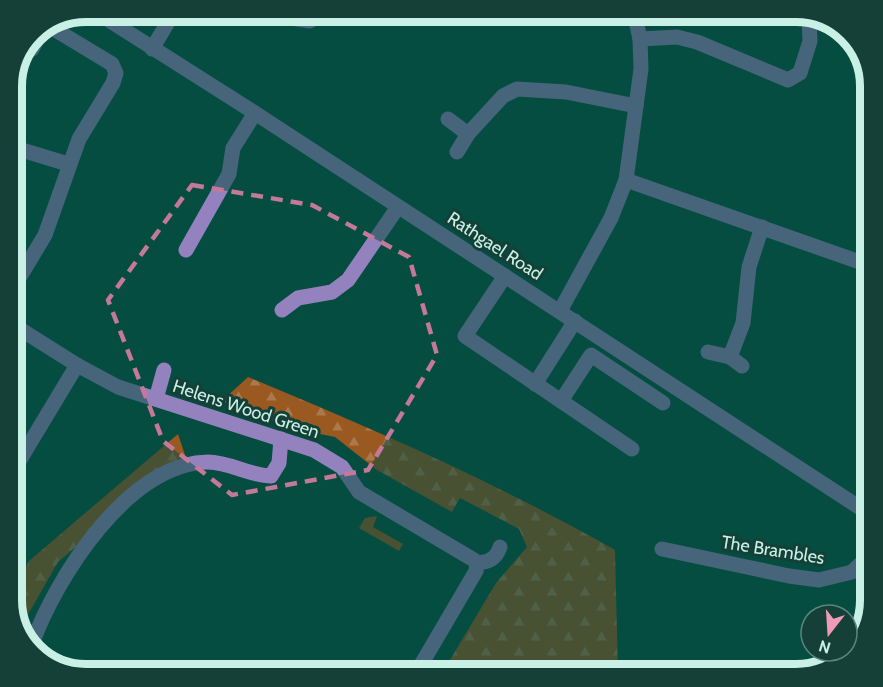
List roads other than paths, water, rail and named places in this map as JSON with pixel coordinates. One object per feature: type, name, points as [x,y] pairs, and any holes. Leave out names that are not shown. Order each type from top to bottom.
[{"type":"street","name":"Rathgael Road","points":[[111,22],[255,113],[860,508]]},
{"type":"street","points":[[152,49],[168,22]]},
{"type":"street","points":[[560,311],[610,218],[626,180],[641,69],[640,39],[636,22]]},
{"type":"street","points":[[640,39],[677,37],[697,42],[788,80],[800,73],[810,41],[809,24]]},
{"type":"street","points":[[23,272],[45,235],[68,164],[79,139],[113,84],[116,73],[112,64],[56,30]]},
{"type":"street","points":[[458,152],[468,134],[503,96],[517,88],[566,92],[636,106]]},
{"type":"street","points":[[186,250],[187,232],[229,174],[233,148],[255,113]]},
{"type":"street","points":[[448,119],[468,134]]},
{"type":"street","points":[[23,150],[68,164]]},
{"type":"street","points":[[626,180],[860,262]]},
{"type":"street","points":[[282,310],[298,298],[332,292],[348,280],[398,207]]},
{"type":"street","points":[[708,352],[736,362],[749,267],[762,227]]},
{"type":"street","points":[[505,276],[465,336],[632,449]]},
{"type":"street","points":[[535,384],[575,321]]},
{"type":"street","name":"Helens Wood Green","points":[[23,331],[77,365],[118,387],[314,450],[342,467],[359,492],[477,567]]},
{"type":"street","points":[[561,401],[591,355],[663,403]]},
{"type":"street","points":[[23,455],[77,365]]},
{"type":"street","points":[[156,399],[164,370]]},
{"type":"street","points":[[35,637],[49,602],[79,553],[120,508],[149,483],[173,470],[210,462],[271,476],[279,463],[281,439]]},
{"type":"street","points":[[421,664],[477,567],[494,558],[500,547]]},
{"type":"street","name":"The Brambles","points":[[662,549],[789,576],[819,580],[840,577],[852,572],[860,564]]}]
